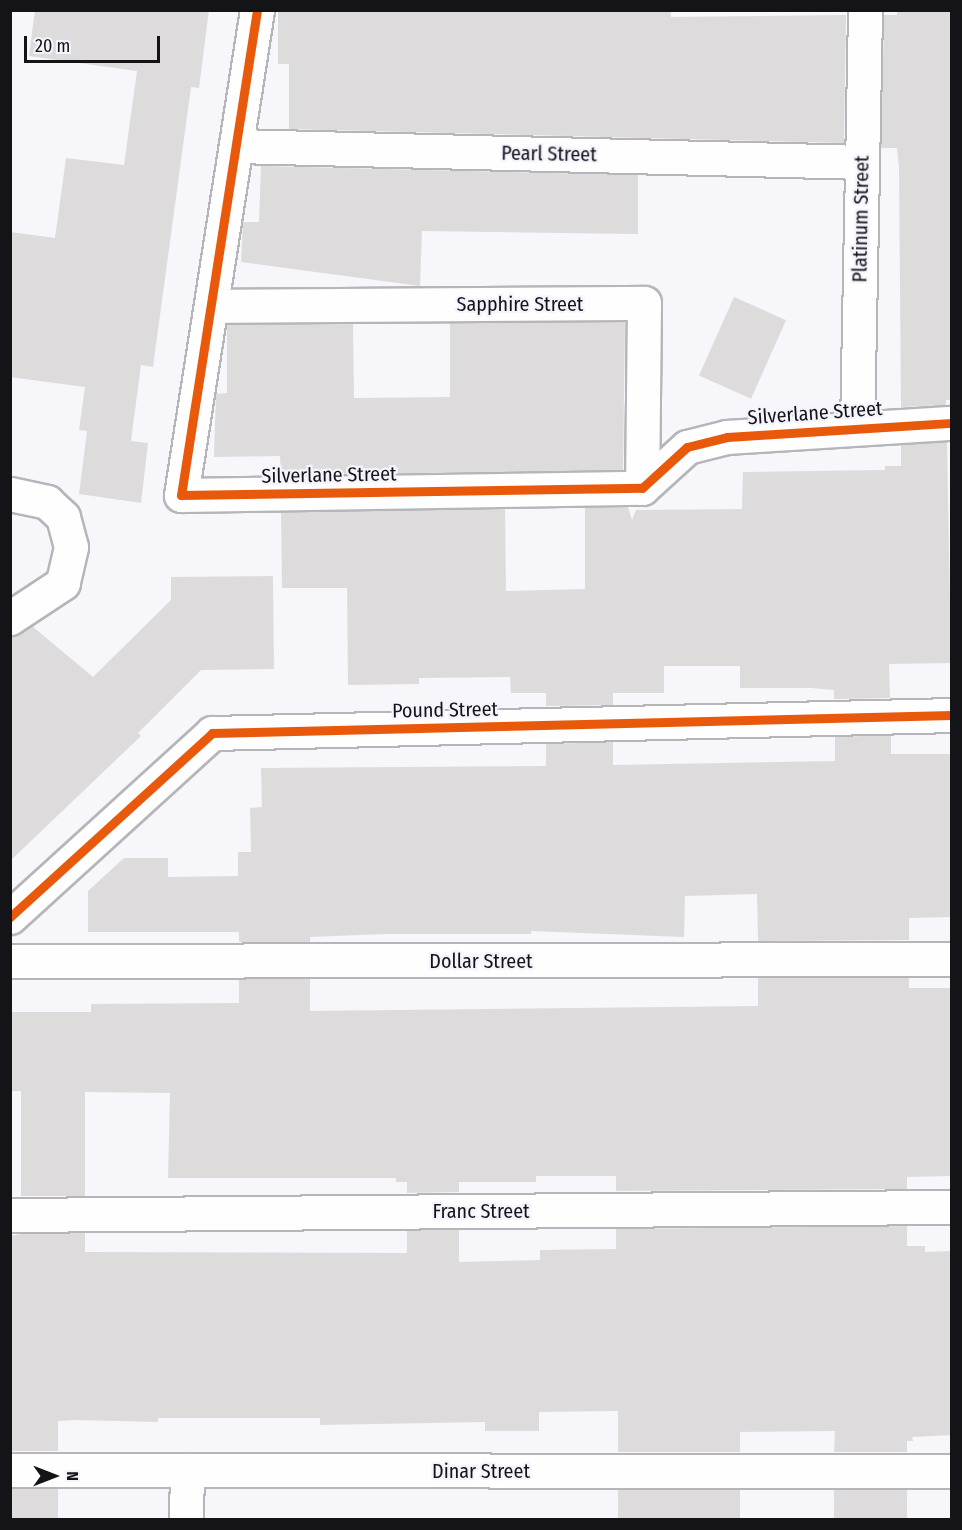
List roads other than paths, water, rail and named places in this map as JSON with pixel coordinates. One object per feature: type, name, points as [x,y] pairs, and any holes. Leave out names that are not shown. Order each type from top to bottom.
[{"type":"street","name":"Silverlane Street","points":[[257,10],[181,495],[642,488],[687,447],[727,437],[951,423]]},
{"type":"street","name":"Platinum Street","points":[[857,428],[865,10]]},
{"type":"street","name":"Pearl Street","points":[[236,146],[862,162]]},
{"type":"street","name":"Sapphire Street","points":[[211,306],[644,303],[642,488]]},
{"type":"street","points":[[10,494],[47,502],[63,517],[71,547],[63,583],[10,618]]},
{"type":"street","name":"Pound Street","points":[[10,917],[212,733],[951,715]]},
{"type":"street","name":"Dollar Street","points":[[10,962],[951,959]]},
{"type":"street","name":"Franc Street","points":[[10,1215],[951,1207]]},
{"type":"street","name":"Dinar Street","points":[[10,1470],[951,1472]]},
{"type":"street","points":[[186,1520],[187,1470]]}]
